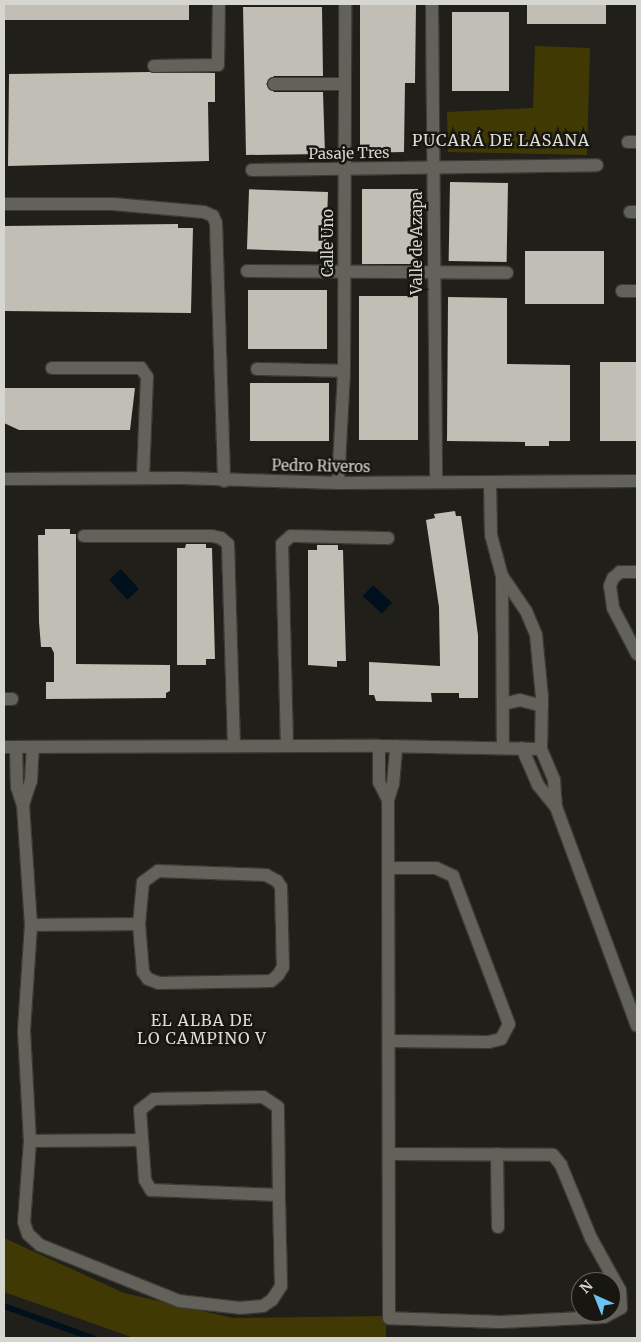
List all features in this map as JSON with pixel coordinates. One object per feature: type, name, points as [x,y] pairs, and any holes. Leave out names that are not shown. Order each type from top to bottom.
[{"type":"street","points":[[154,66],[218,65],[219,4]]},
{"type":"street","name":"Calle Uno","points":[[338,483],[344,371],[344,4]]},
{"type":"street","name":"Valle de Azapa","points":[[432,4],[436,482]]},
{"type":"street","points":[[274,84],[344,84]]},
{"type":"street","name":"Pasaje Tres","points":[[252,170],[597,165]]},
{"type":"street","points":[[4,204],[113,204],[204,212],[213,216],[216,223],[224,481]]},
{"type":"street","points":[[247,270],[507,272]]},
{"type":"street","points":[[622,290],[637,290]]},
{"type":"street","points":[[52,368],[141,368],[147,377],[143,478]]},
{"type":"street","points":[[257,369],[344,371]]},
{"type":"street","name":"Pedro Riveros","points":[[4,479],[143,478],[338,483],[637,481]]},
{"type":"street","points":[[490,482],[491,535],[502,576],[503,748]]},
{"type":"street","points":[[84,536],[212,536],[221,538],[228,544],[234,746]]},
{"type":"street","points":[[287,746],[282,544],[291,536],[388,538]]},
{"type":"street","points":[[637,572],[620,572],[613,578],[610,586],[613,608],[637,654]]},
{"type":"street","points":[[502,576],[526,611],[536,635],[542,706],[541,749],[554,780],[556,807],[637,1026]]},
{"type":"street","points":[[503,704],[520,700],[542,706]]},
{"type":"street","points":[[379,746],[379,782],[388,800]]},
{"type":"street","points":[[279,1195],[151,1190],[145,1180],[140,1110],[154,1099],[263,1098],[273,1102],[278,1107],[281,1286],[272,1300],[263,1306],[240,1308],[179,1301],[34,1240],[24,1222],[30,1141],[24,1031],[31,925],[24,804],[17,787],[10,747],[396,746],[541,749]]},
{"type":"street","points":[[390,1154],[545,1154],[558,1160],[587,1229],[623,1296],[616,1313],[604,1317],[501,1322],[389,1318],[388,800],[393,784],[396,746]]},
{"type":"street","points":[[24,804],[31,781],[33,747]]},
{"type":"street","points":[[522,748],[538,785],[556,807]]},
{"type":"street","points":[[388,868],[436,868],[453,876],[509,1024],[501,1039],[489,1042],[389,1041]]},
{"type":"street","points":[[158,871],[266,875],[281,887],[283,967],[271,981],[159,983],[142,972],[139,924],[144,882],[158,871]]},
{"type":"street","points":[[31,925],[139,924]]},
{"type":"street","points":[[30,1141],[142,1140]]},
{"type":"street","points":[[497,1154],[498,1227]]},
{"type":"shaded area","points":[[535,46],[590,48],[587,155],[448,152],[447,112],[533,108]]},
{"type":"shaded area","points":[[4,1238],[124,1293],[233,1318],[386,1316],[386,1338],[134,1338],[4,1292]]},
{"type":"water","points":[[121,569],[139,589],[127,600],[109,580]]},
{"type":"water","points":[[373,585],[392,603],[382,614],[363,596]]},
{"type":"building","points":[[4,4],[189,4],[189,20],[4,20]]},
{"type":"building","points":[[360,4],[416,4],[415,83],[405,83],[404,152],[360,153]]},
{"type":"building","points":[[527,4],[606,4],[606,24],[527,24]]},
{"type":"building","points":[[243,7],[322,7],[323,76],[274,76],[266,84],[274,92],[323,92],[325,154],[246,155]]},
{"type":"building","points":[[452,12],[509,12],[509,91],[452,91]]},
{"type":"building","points":[[215,73],[215,102],[208,102],[209,161],[8,166],[9,74]]},
{"type":"building","points":[[450,182],[508,183],[507,262],[449,261]]},
{"type":"building","points":[[249,189],[328,192],[326,252],[247,249]]},
{"type":"building","points":[[362,189],[418,189],[418,264],[362,264]]},
{"type":"building","points":[[178,224],[178,228],[193,228],[191,313],[4,311],[4,226]]},
{"type":"building","points":[[525,251],[604,251],[604,304],[525,304]]},
{"type":"building","points":[[248,290],[327,290],[327,349],[248,349]]},
{"type":"building","points":[[359,296],[418,296],[418,440],[359,440]]},
{"type":"building","points":[[448,297],[507,298],[507,364],[570,365],[570,441],[549,441],[549,446],[525,446],[525,442],[447,441]]},
{"type":"building","points":[[600,362],[637,362],[637,441],[600,441]]},
{"type":"building","points":[[250,383],[329,383],[329,441],[250,441]]},
{"type":"building","points":[[4,388],[135,388],[130,430],[19,430],[4,423]]},
{"type":"building","points":[[455,511],[456,516],[461,516],[478,635],[478,698],[459,698],[459,693],[431,693],[432,702],[376,701],[374,695],[369,695],[369,662],[440,666],[439,607],[426,520],[435,518],[434,514]]},
{"type":"building","points":[[45,529],[70,529],[70,534],[76,534],[76,664],[170,665],[170,691],[166,693],[166,698],[46,699],[46,682],[54,682],[54,653],[51,647],[41,647],[39,622],[38,535],[45,535]]},
{"type":"building","points":[[186,544],[206,544],[206,548],[212,548],[215,659],[206,659],[206,665],[177,665],[177,548],[185,548]]},
{"type":"building","points":[[317,545],[338,545],[338,550],[343,550],[346,661],[337,661],[337,667],[308,665],[308,550],[317,550]]},
{"type":"waterway","points":[[4,1306],[93,1338]]},
{"type":"district","name":"PUCARÁ DE LASANA","points":[[501,140]]},
{"type":"district","name":"EL ALBA DE LO CAMPINO V","points":[[202,1029]]}]
